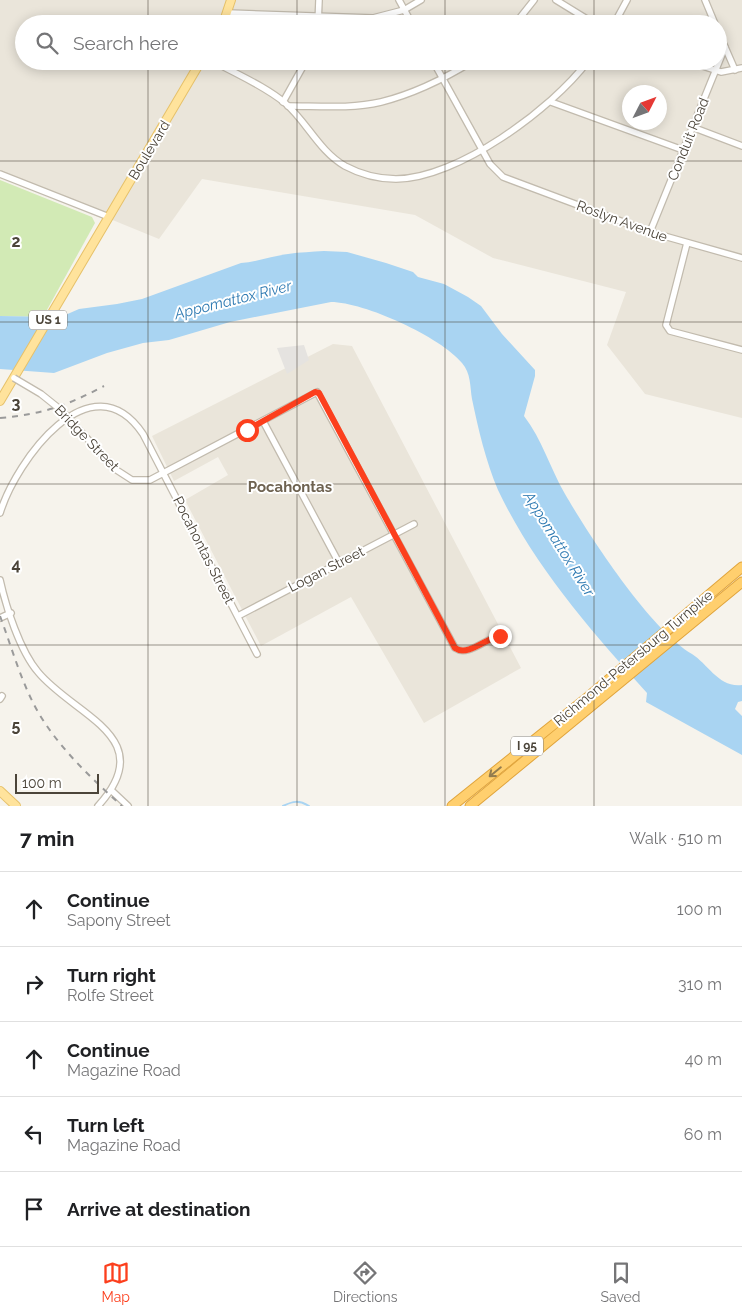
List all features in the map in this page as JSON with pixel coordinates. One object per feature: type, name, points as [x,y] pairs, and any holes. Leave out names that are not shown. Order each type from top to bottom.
[{"type":"highway","name":"Richmond-Petersburg Turnpike","points":[[452,806],[601,686],[742,567]]},
{"type":"highway","name":"Richmond-Petersburg Turnpike","points":[[470,806],[742,582]]},
{"type":"main road","points":[[228,13],[231,0]]},
{"type":"main road","name":"Boulevard","points":[[14,378],[196,70]]},
{"type":"main road","name":"US 1","points":[[0,401],[14,378]]},
{"type":"main road","points":[[0,791],[16,806]]},
{"type":"street","points":[[318,15],[319,0]]},
{"type":"street","points":[[399,0],[407,15]]},
{"type":"street","points":[[385,15],[404,10],[421,0]]},
{"type":"street","points":[[523,15],[534,0]]},
{"type":"street","points":[[556,0],[580,15]]},
{"type":"street","points":[[619,15],[627,0]]},
{"type":"street","points":[[705,0],[711,15]]},
{"type":"street","points":[[228,13],[250,15]]},
{"type":"street","points":[[727,52],[735,70]]},
{"type":"street","points":[[710,70],[715,72],[742,68]]},
{"type":"street","points":[[228,70],[285,104],[321,146],[344,165],[365,175],[396,179],[429,173],[483,151],[551,102],[575,79],[582,70]]},
{"type":"street","points":[[285,104],[302,70]]},
{"type":"street","points":[[438,70],[483,151]]},
{"type":"street","points":[[285,104],[344,107],[380,102],[443,80],[459,70]]},
{"type":"street","name":"Conduit Road","points":[[650,232],[715,72]]},
{"type":"street","points":[[551,102],[683,150]]},
{"type":"street","points":[[692,127],[742,146]]},
{"type":"street","name":"Roslyn Avenue","points":[[483,151],[503,177],[650,232],[742,258]]},
{"type":"street","points":[[0,174],[109,217]]},
{"type":"street","points":[[687,244],[666,326],[670,331],[742,350]]},
{"type":"street","name":"Bridge Street","points":[[14,378],[42,394],[61,410],[115,469],[132,480],[142,482],[164,474],[315,392],[319,393],[394,534]]},
{"type":"street","name":"Pocahontas Street","points":[[0,513],[9,488],[34,448],[55,427],[83,410],[103,406],[125,413],[138,425],[257,654]]},
{"type":"street","points":[[264,420],[339,563]]},
{"type":"street","name":"Logan Street","points":[[238,616],[414,524]]},
{"type":"street","points":[[394,534],[455,648],[461,651],[467,650],[490,638],[500,636]]},
{"type":"street","points":[[0,580],[11,614],[32,665],[44,680],[106,730],[116,745],[120,760],[119,778],[112,791],[98,806]]},
{"type":"street","points":[[0,618],[11,614]]},
{"type":"street","points":[[112,791],[128,806]]},
{"type":"shaded area","points":[[0,0],[742,0],[742,418],[645,394],[607,345],[626,292],[493,258],[415,215],[202,179],[159,239],[0,174]]},
{"type":"shaded area","points":[[333,344],[352,346],[521,668],[424,723],[351,597],[261,646],[185,500],[228,475],[218,457],[174,481],[152,436]]},
{"type":"shaded area","points":[[304,345],[309,360],[287,374],[277,348]]},
{"type":"green space","points":[[0,180],[92,217],[95,223],[43,317],[0,316]]},
{"type":"water","name":"Appomattox River","points":[[347,252],[386,263],[413,272],[418,277],[444,284],[468,297],[481,306],[502,334],[535,370],[524,416],[536,434],[565,494],[589,534],[640,604],[676,642],[698,658],[720,679],[734,685],[742,685],[742,701],[738,702],[735,709],[742,716],[742,755],[646,702],[647,693],[565,597],[512,518],[498,490],[483,445],[472,399],[469,376],[465,367],[452,353],[420,332],[381,314],[331,302],[230,322],[169,340],[143,343],[107,353],[54,373],[0,369],[0,316],[63,316],[79,309],[142,299],[241,263],[292,253]]},
{"type":"waterway","points":[[283,806],[296,802],[309,806]]},
{"type":"railway","points":[[0,418],[54,408],[104,386]]},
{"type":"railway","points":[[0,616],[27,689],[46,725],[77,762],[122,806]]},
{"type":"district","name":"Pocahontas","points":[[290,487]]},
{"type":"route","points":[[247,430],[315,392],[319,393],[455,648],[464,651],[490,638],[500,636]]}]
